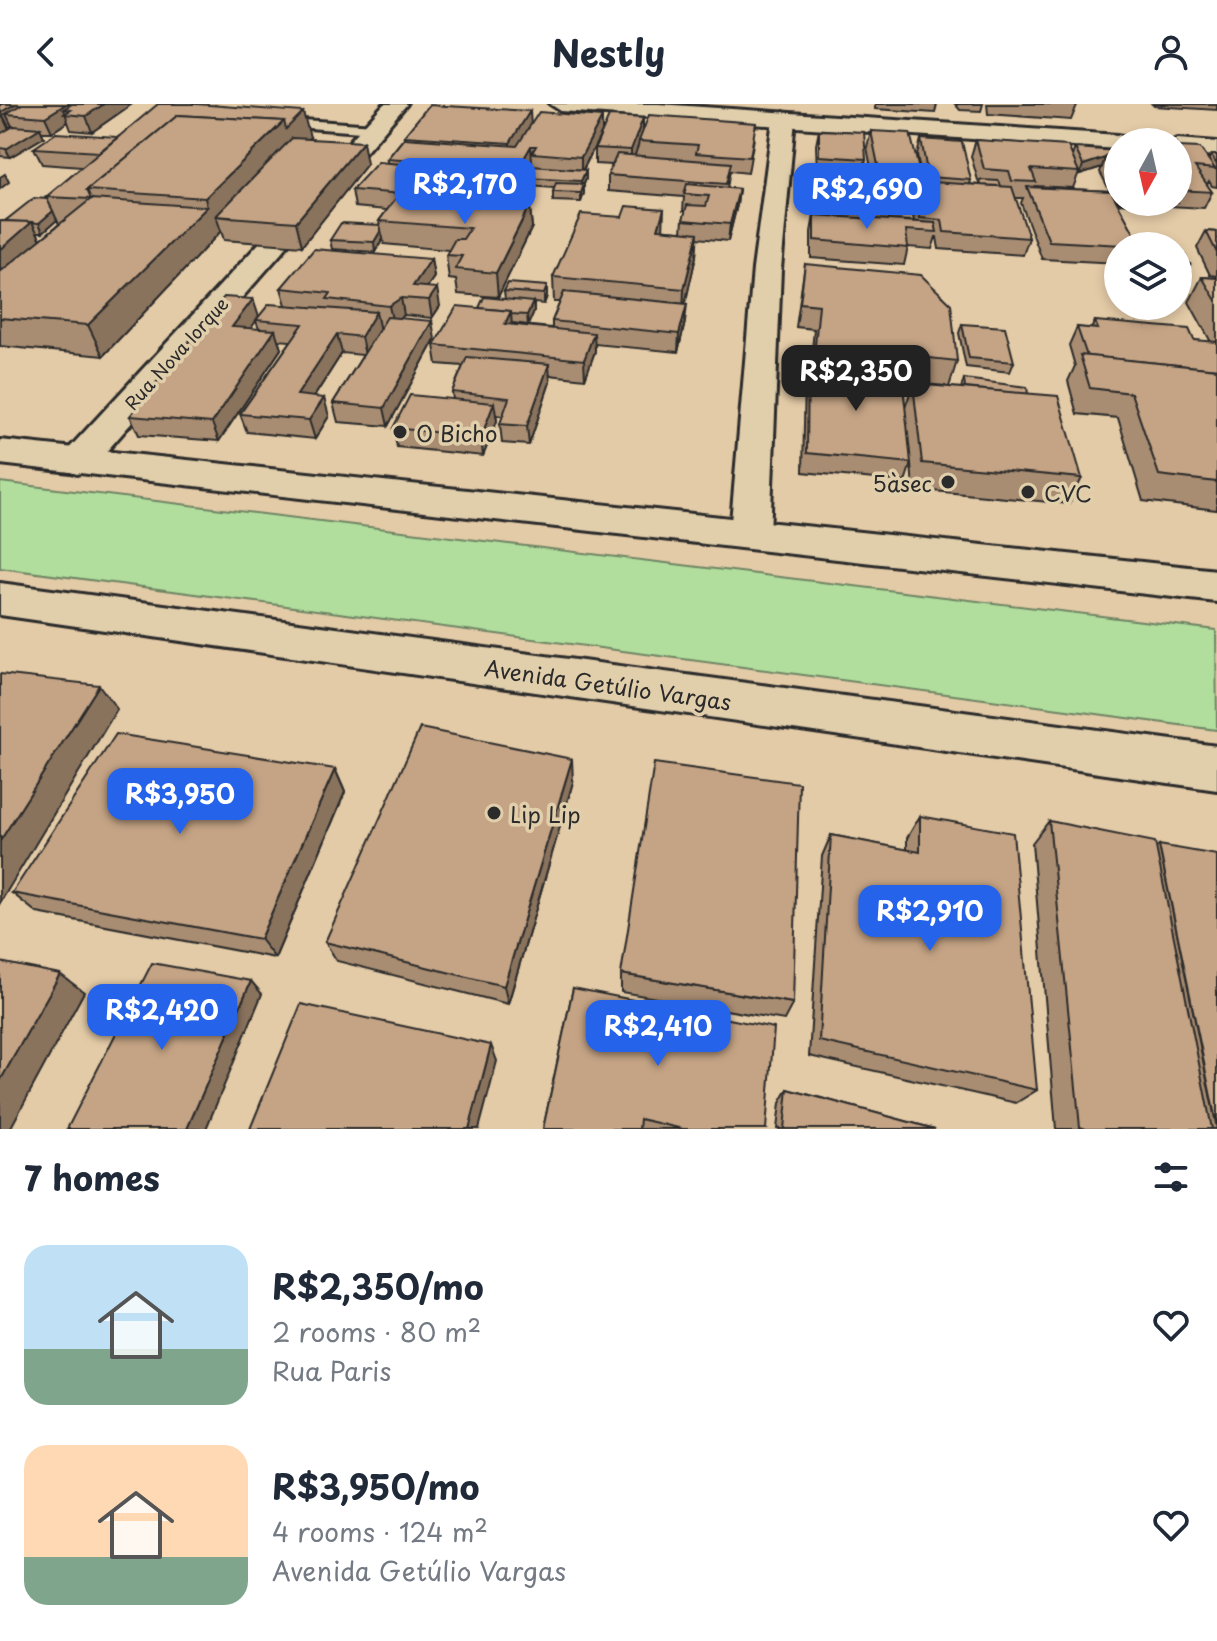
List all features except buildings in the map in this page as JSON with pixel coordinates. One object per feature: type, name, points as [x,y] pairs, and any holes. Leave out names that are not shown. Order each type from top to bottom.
[{"type":"street","points":[[343,163],[396,104]]},
{"type":"street","points":[[561,104],[1104,141]]},
{"type":"street","points":[[750,534],[767,269],[784,119]]},
{"type":"street","points":[[1192,147],[1217,149]]},
{"type":"street","name":"Rua Nova Iorque","points":[[77,462],[274,244]]},
{"type":"street","points":[[0,452],[1217,586]]},
{"type":"street","name":"Avenida Getúlio Vargas","points":[[0,599],[1217,768]]},
{"type":"lane","points":[[264,122],[374,129]]},
{"type":"green space","points":[[0,482],[1216,630],[1217,730],[0,568]]},
{"type":"place","name":"O Bicho","points":[[400,432]]},
{"type":"place","name":"5àsec","points":[[948,482]]},
{"type":"place","name":"CVC","points":[[1028,492]]},
{"type":"place","name":"Lip Lip","points":[[494,813]]}]
